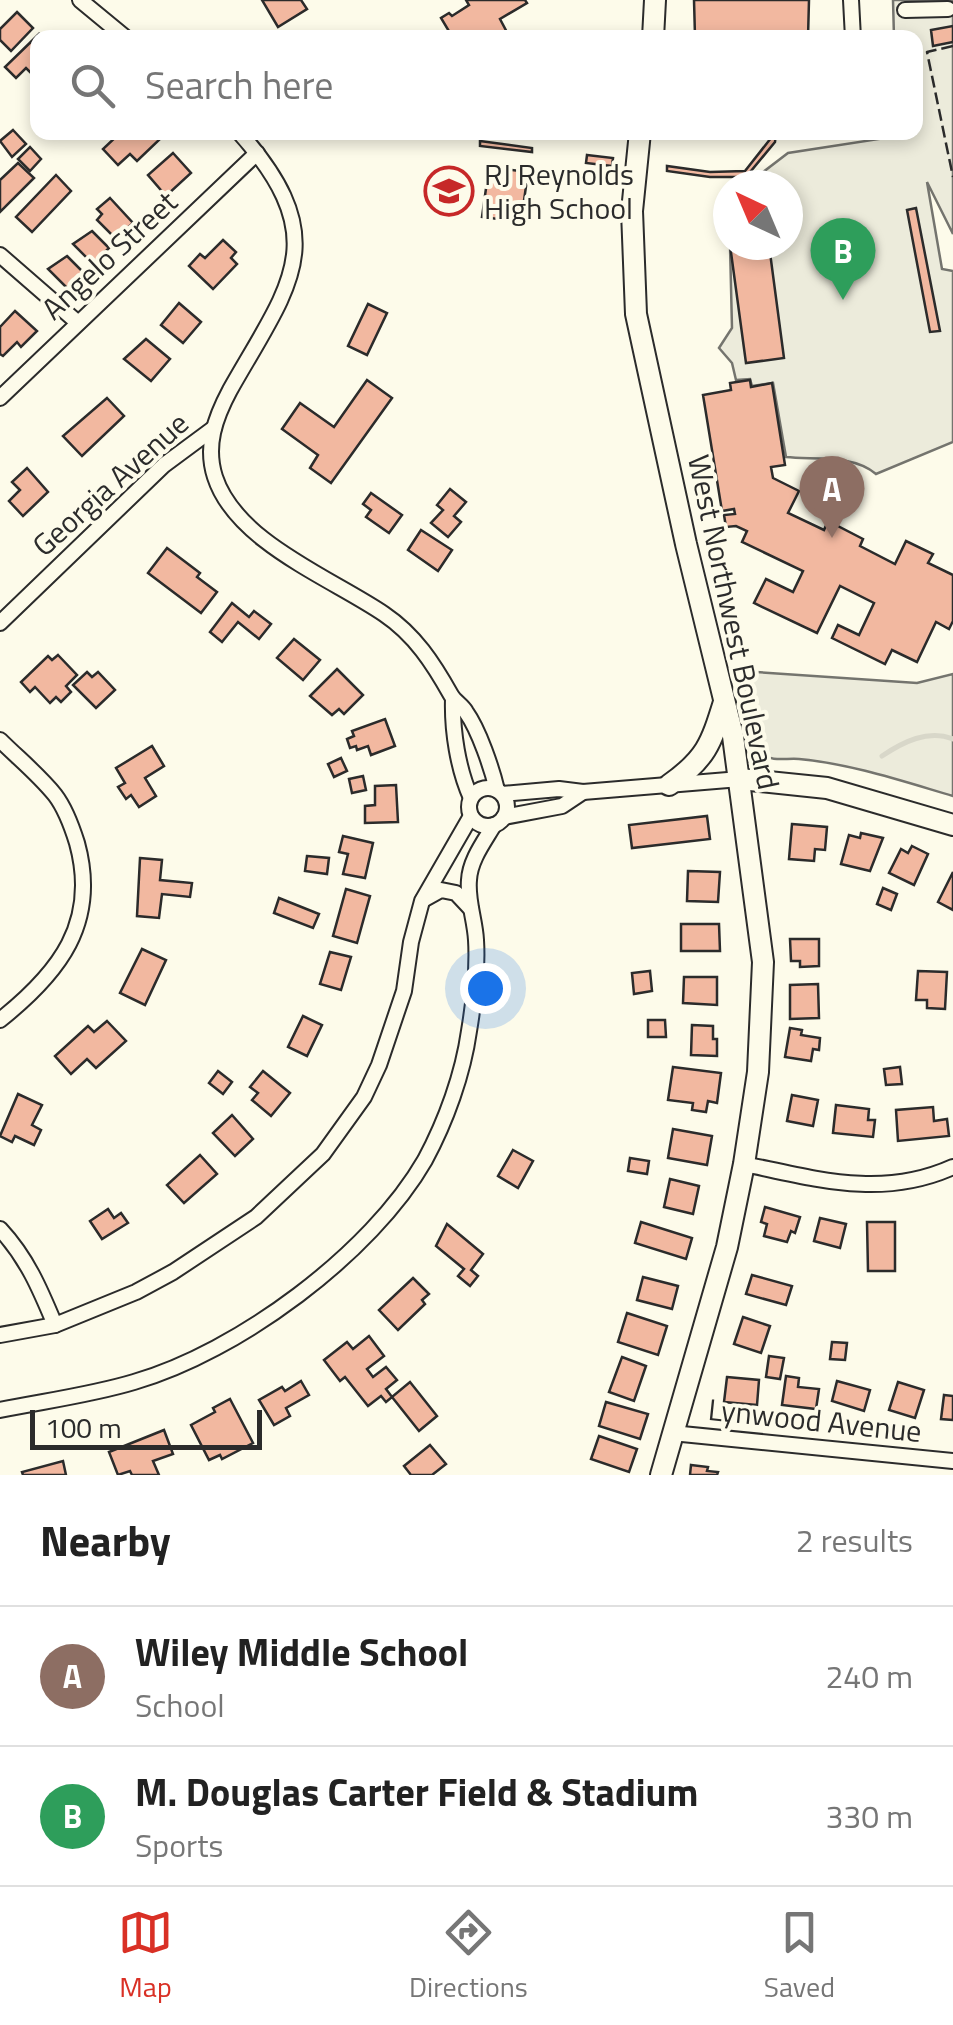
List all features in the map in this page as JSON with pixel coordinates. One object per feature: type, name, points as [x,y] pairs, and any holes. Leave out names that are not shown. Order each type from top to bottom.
[{"type":"main road","points":[[653,30],[655,0]]},
{"type":"main road","name":"West Northwest Boulevard","points":[[639,140],[632,211],[636,314],[740,778],[763,962],[758,1072],[744,1164],[727,1247],[661,1475]]},
{"type":"main road","points":[[669,785],[706,752],[724,700]]},
{"type":"main road","points":[[740,778],[827,788],[953,825]]},
{"type":"street","points":[[80,0],[116,30]]},
{"type":"street","points":[[850,0],[852,30]]},
{"type":"street","points":[[904,10],[948,9]]},
{"type":"street","points":[[0,1410],[136,1382],[204,1353],[322,1276],[374,1226],[425,1159],[453,1094],[465,1053],[478,969],[468,878],[475,858],[507,805],[467,712],[453,699],[435,666],[400,627],[266,540],[239,518],[216,478],[210,451],[214,428],[224,401],[280,308],[293,264],[294,232],[288,206],[274,176],[245,140]]},
{"type":"street","name":"Angelo Street","points":[[0,398],[257,153]]},
{"type":"street","points":[[0,255],[77,322]]},
{"type":"street","name":"Georgia Avenue","points":[[0,623],[164,465],[214,428]]},
{"type":"street","points":[[0,1335],[55,1326],[136,1292],[222,1242],[288,1190],[323,1154],[364,1097],[404,991],[422,901],[471,816],[471,798],[463,780],[452,718],[453,699]]},
{"type":"street","points":[[0,740],[56,796],[72,827],[82,861],[84,903],[73,937],[55,970],[32,995],[0,1020]]},
{"type":"street","points":[[471,798],[479,790],[559,788],[583,792],[740,778]]},
{"type":"street","points":[[471,816],[478,824],[499,821],[562,806],[583,792]]},
{"type":"street","points":[[422,901],[442,890],[456,893],[472,910]]},
{"type":"street","points":[[744,1164],[817,1180],[876,1186],[912,1182],[953,1167]]},
{"type":"street","points":[[0,1229],[20,1250],[36,1278],[55,1326]]},
{"type":"street","name":"Lynwood Avenue","points":[[672,1432],[953,1462]]},
{"type":"shaded area","points":[[893,0],[953,0],[953,234],[927,182],[942,269],[953,271],[953,442],[876,474],[856,463],[786,457],[773,383],[752,386],[750,379],[736,380],[732,363],[719,348],[732,328],[730,260],[803,260],[803,170],[766,170],[788,153],[872,140],[923,140],[923,30],[894,30]]},
{"type":"shaded area","points":[[741,671],[917,683],[953,674],[953,796],[858,769],[761,754]]},
{"type":"building","points":[[262,0],[301,0],[307,9],[278,27]]},
{"type":"building","points":[[466,0],[527,3],[500,19],[506,30],[448,30],[441,18],[469,5]]},
{"type":"building","points":[[694,0],[809,0],[808,30],[695,30]]},
{"type":"building","points":[[17,12],[33,28],[11,51],[0,40],[0,29]]},
{"type":"building","points":[[953,26],[953,42],[933,46],[931,30]]},
{"type":"building","points":[[30,43],[30,72],[26,68],[16,78],[5,67]]},
{"type":"building","points":[[13,130],[26,144],[12,157],[0,141]]},
{"type":"building","points":[[113,140],[159,140],[137,161],[130,154],[118,165],[103,149]]},
{"type":"building","points":[[769,140],[775,142],[752,170],[746,170]]},
{"type":"building","points":[[480,141],[532,148],[532,152],[480,146]]},
{"type":"building","points":[[30,147],[41,159],[30,171],[18,159]]},
{"type":"building","points":[[173,153],[191,173],[166,196],[148,175]]},
{"type":"building","points":[[587,155],[613,158],[612,166],[586,163]]},
{"type":"building","points":[[18,163],[34,178],[0,212],[0,180]]},
{"type":"building","points":[[667,166],[710,172],[713,177],[667,171]]},
{"type":"building","points":[[489,167],[528,172],[521,222],[482,217]]},
{"type":"building","points":[[56,175],[71,191],[32,232],[16,217]]},
{"type":"building","points":[[110,198],[133,223],[116,239],[97,220],[102,214],[97,209]]},
{"type":"building","points":[[916,208],[940,331],[930,332],[907,210]]},
{"type":"building","points":[[92,231],[109,248],[93,264],[73,244]]},
{"type":"building","points":[[223,240],[236,252],[231,258],[237,264],[213,289],[189,266],[200,254],[205,258]]},
{"type":"building","points":[[67,256],[84,273],[68,289],[48,269]]},
{"type":"building","points":[[732,260],[771,260],[784,358],[746,363]]},
{"type":"building","points":[[179,303],[201,322],[183,343],[161,325]]},
{"type":"building","points":[[368,304],[387,313],[367,355],[348,346]]},
{"type":"building","points":[[15,311],[37,331],[21,347],[17,342],[3,356],[0,327]]},
{"type":"building","points":[[146,339],[170,359],[151,381],[124,359]]},
{"type":"building","points":[[367,380],[392,398],[331,483],[310,468],[318,455],[282,429],[300,403],[334,427]]},
{"type":"building","points":[[750,380],[751,387],[772,383],[785,465],[771,467],[773,478],[799,491],[788,513],[824,530],[828,521],[863,539],[860,546],[895,564],[906,541],[933,554],[928,563],[953,575],[953,621],[949,629],[936,622],[917,662],[892,650],[885,664],[832,638],[838,625],[859,635],[874,603],[840,586],[817,633],[754,603],[766,579],[793,592],[803,571],[742,542],[747,531],[726,527],[724,515],[735,514],[734,509],[722,511],[703,395],[731,390],[730,383]]},
{"type":"building","points":[[107,398],[124,416],[82,456],[63,436]]},
{"type":"building","points":[[27,468],[48,492],[23,516],[9,501],[20,490],[12,482]]},
{"type":"building","points":[[450,489],[466,502],[454,516],[461,522],[448,537],[431,523],[443,510],[437,505]]},
{"type":"building","points":[[371,493],[402,515],[389,533],[366,517],[371,510],[363,504]]},
{"type":"building","points":[[421,530],[452,550],[438,571],[408,550]]},
{"type":"building","points":[[167,548],[200,573],[197,577],[217,592],[201,613],[148,573]]},
{"type":"building","points":[[232,603],[249,617],[254,611],[271,624],[259,639],[238,622],[222,642],[210,632]]},
{"type":"building","points":[[294,639],[320,660],[303,680],[277,658]]},
{"type":"building","points":[[58,655],[77,675],[66,686],[71,692],[61,702],[56,697],[50,703],[35,687],[30,692],[21,682],[48,656],[52,660]]},
{"type":"building","points":[[337,669],[363,695],[344,714],[339,709],[332,715],[310,696]]},
{"type":"building","points":[[87,672],[92,677],[98,672],[115,690],[96,708],[73,685]]},
{"type":"building","points":[[385,719],[395,746],[371,755],[368,746],[350,748],[347,739],[354,736],[352,731]]},
{"type":"building","points":[[152,746],[164,766],[145,778],[156,796],[139,807],[131,795],[126,799],[118,787],[125,783],[116,768]]},
{"type":"building","points":[[341,758],[347,771],[334,777],[328,764]]},
{"type":"building","points":[[363,776],[366,790],[352,793],[349,779]]},
{"type":"building","points":[[396,785],[398,822],[365,823],[365,806],[375,805],[375,786]]},
{"type":"building","points":[[707,816],[710,839],[632,848],[629,825]]},
{"type":"building","points":[[792,824],[827,827],[825,850],[815,849],[814,861],[789,859]]},
{"type":"building","points":[[861,833],[883,838],[870,871],[841,864],[849,835],[860,838]]},
{"type":"building","points":[[343,836],[373,843],[365,878],[343,874],[348,854],[339,852]]},
{"type":"building","points":[[912,846],[928,854],[914,885],[889,873],[901,849],[908,853]]},
{"type":"building","points":[[307,856],[329,858],[327,874],[305,871]]},
{"type":"building","points":[[140,858],[162,860],[160,880],[192,883],[190,897],[162,894],[159,918],[137,916]]},
{"type":"building","points":[[688,871],[720,872],[718,902],[687,901]]},
{"type":"building","points":[[953,872],[953,910],[938,902]]},
{"type":"building","points":[[883,888],[897,894],[891,910],[877,904]]},
{"type":"building","points":[[346,889],[370,896],[357,943],[333,936]]},
{"type":"building","points":[[279,898],[319,914],[313,928],[274,913]]},
{"type":"building","points":[[681,924],[719,924],[720,951],[681,951]]},
{"type":"building","points":[[790,939],[819,939],[819,966],[800,967],[800,961],[791,961]]},
{"type":"building","points":[[142,949],[166,960],[145,1005],[120,993]]},
{"type":"building","points":[[330,952],[351,957],[341,990],[320,984]]},
{"type":"building","points":[[650,971],[652,991],[634,994],[632,973]]},
{"type":"building","points":[[918,971],[947,972],[945,1009],[927,1008],[927,1000],[916,1000]]},
{"type":"building","points":[[684,977],[717,977],[717,1005],[683,1003]]},
{"type":"building","points":[[818,984],[819,1018],[790,1019],[790,985]]},
{"type":"building","points":[[303,1016],[322,1025],[307,1056],[288,1047]]},
{"type":"building","points":[[648,1020],[665,1020],[666,1037],[648,1037]]},
{"type":"building","points":[[107,1021],[126,1041],[96,1068],[87,1059],[71,1074],[55,1056],[88,1026],[94,1032]]},
{"type":"building","points":[[692,1025],[713,1026],[717,1056],[691,1055]]},
{"type":"building","points":[[790,1028],[802,1030],[801,1035],[820,1038],[819,1050],[813,1049],[811,1061],[785,1057]]},
{"type":"building","points":[[673,1067],[721,1073],[717,1103],[708,1101],[706,1112],[692,1110],[693,1103],[668,1100]]},
{"type":"building","points":[[900,1067],[902,1084],[886,1085],[884,1069]]},
{"type":"building","points":[[218,1071],[232,1082],[223,1094],[209,1083]]},
{"type":"building","points":[[263,1071],[290,1093],[271,1116],[252,1100],[258,1093],[250,1087]]},
{"type":"building","points":[[18,1094],[42,1105],[32,1125],[41,1130],[34,1145],[15,1136],[12,1142],[0,1136]]},
{"type":"building","points":[[792,1095],[818,1100],[813,1126],[787,1121]]},
{"type":"building","points":[[836,1105],[869,1109],[868,1120],[875,1120],[873,1137],[833,1133]]},
{"type":"building","points":[[933,1107],[934,1121],[947,1119],[949,1136],[898,1141],[896,1110]]},
{"type":"building","points":[[232,1115],[253,1139],[235,1156],[213,1133]]},
{"type":"building","points":[[673,1129],[712,1136],[707,1165],[668,1158]]},
{"type":"building","points":[[513,1150],[533,1161],[518,1188],[498,1176]]},
{"type":"building","points":[[200,1155],[217,1174],[184,1203],[167,1185]]},
{"type":"building","points":[[630,1158],[649,1161],[647,1174],[628,1171]]},
{"type":"building","points":[[670,1179],[699,1186],[693,1214],[664,1207]]},
{"type":"building","points":[[765,1207],[800,1217],[787,1242],[764,1236],[767,1224],[761,1222]]},
{"type":"building","points":[[108,1209],[114,1218],[121,1213],[128,1223],[102,1239],[90,1221]]},
{"type":"building","points":[[820,1218],[846,1224],[840,1248],[814,1241]]},
{"type":"building","points":[[641,1222],[692,1238],[686,1259],[635,1243]]},
{"type":"building","points":[[867,1222],[895,1222],[895,1271],[868,1271]]},
{"type":"building","points":[[447,1224],[483,1254],[471,1270],[478,1276],[470,1286],[458,1276],[464,1269],[436,1246]]},
{"type":"building","points":[[752,1275],[792,1286],[786,1305],[746,1294]]},
{"type":"building","points":[[643,1277],[678,1286],[672,1309],[637,1300]]},
{"type":"building","points":[[413,1278],[429,1294],[422,1300],[425,1304],[398,1330],[379,1310]]},
{"type":"building","points":[[627,1313],[667,1326],[658,1355],[618,1342]]},
{"type":"building","points":[[743,1317],[770,1326],[761,1353],[734,1344]]},
{"type":"building","points":[[369,1336],[384,1356],[367,1369],[373,1377],[386,1367],[397,1380],[386,1389],[392,1397],[386,1402],[381,1396],[368,1406],[345,1377],[340,1381],[324,1360],[347,1342],[353,1349]]},
{"type":"building","points":[[832,1342],[847,1343],[845,1360],[830,1359]]},
{"type":"building","points":[[769,1356],[784,1358],[780,1379],[766,1377]]},
{"type":"building","points":[[622,1357],[646,1366],[634,1401],[609,1392]]},
{"type":"building","points":[[786,1376],[799,1378],[798,1387],[819,1389],[816,1409],[782,1405]]},
{"type":"building","points":[[727,1377],[759,1380],[757,1405],[724,1402]]},
{"type":"building","points":[[301,1381],[309,1395],[286,1408],[290,1416],[274,1425],[259,1400]]},
{"type":"building","points":[[837,1381],[870,1390],[864,1411],[832,1401]]},
{"type":"building","points":[[410,1382],[437,1416],[419,1431],[392,1397]]},
{"type":"building","points":[[898,1382],[924,1390],[915,1418],[889,1410]]},
{"type":"building","points":[[944,1395],[953,1396],[953,1420],[941,1419]]},
{"type":"building","points":[[230,1399],[253,1443],[222,1459],[220,1455],[209,1460],[191,1425]]},
{"type":"building","points":[[606,1402],[648,1414],[640,1439],[599,1426]]},
{"type":"building","points":[[164,1430],[173,1454],[153,1461],[159,1475],[132,1475],[130,1471],[118,1475],[109,1452]]},
{"type":"building","points":[[599,1436],[637,1449],[629,1472],[591,1459]]},
{"type":"building","points":[[430,1445],[446,1464],[432,1475],[411,1475],[404,1466]]},
{"type":"building","points":[[63,1461],[66,1475],[22,1472]]},
{"type":"building","points":[[691,1465],[708,1467],[707,1471],[718,1472],[690,1475]]},
{"type":"waterway","points":[[882,756],[925,736],[953,739]]},
{"type":"fence","points":[[953,46],[927,52],[953,177]]},
{"type":"place","name":"RJ Reynolds High School","points":[[449,191]]},
{"type":"place","name":"M. Douglas Carter Field & Stadium","points":[[843,300]]},
{"type":"place","name":"Wiley Middle School","points":[[832,538]]}]
